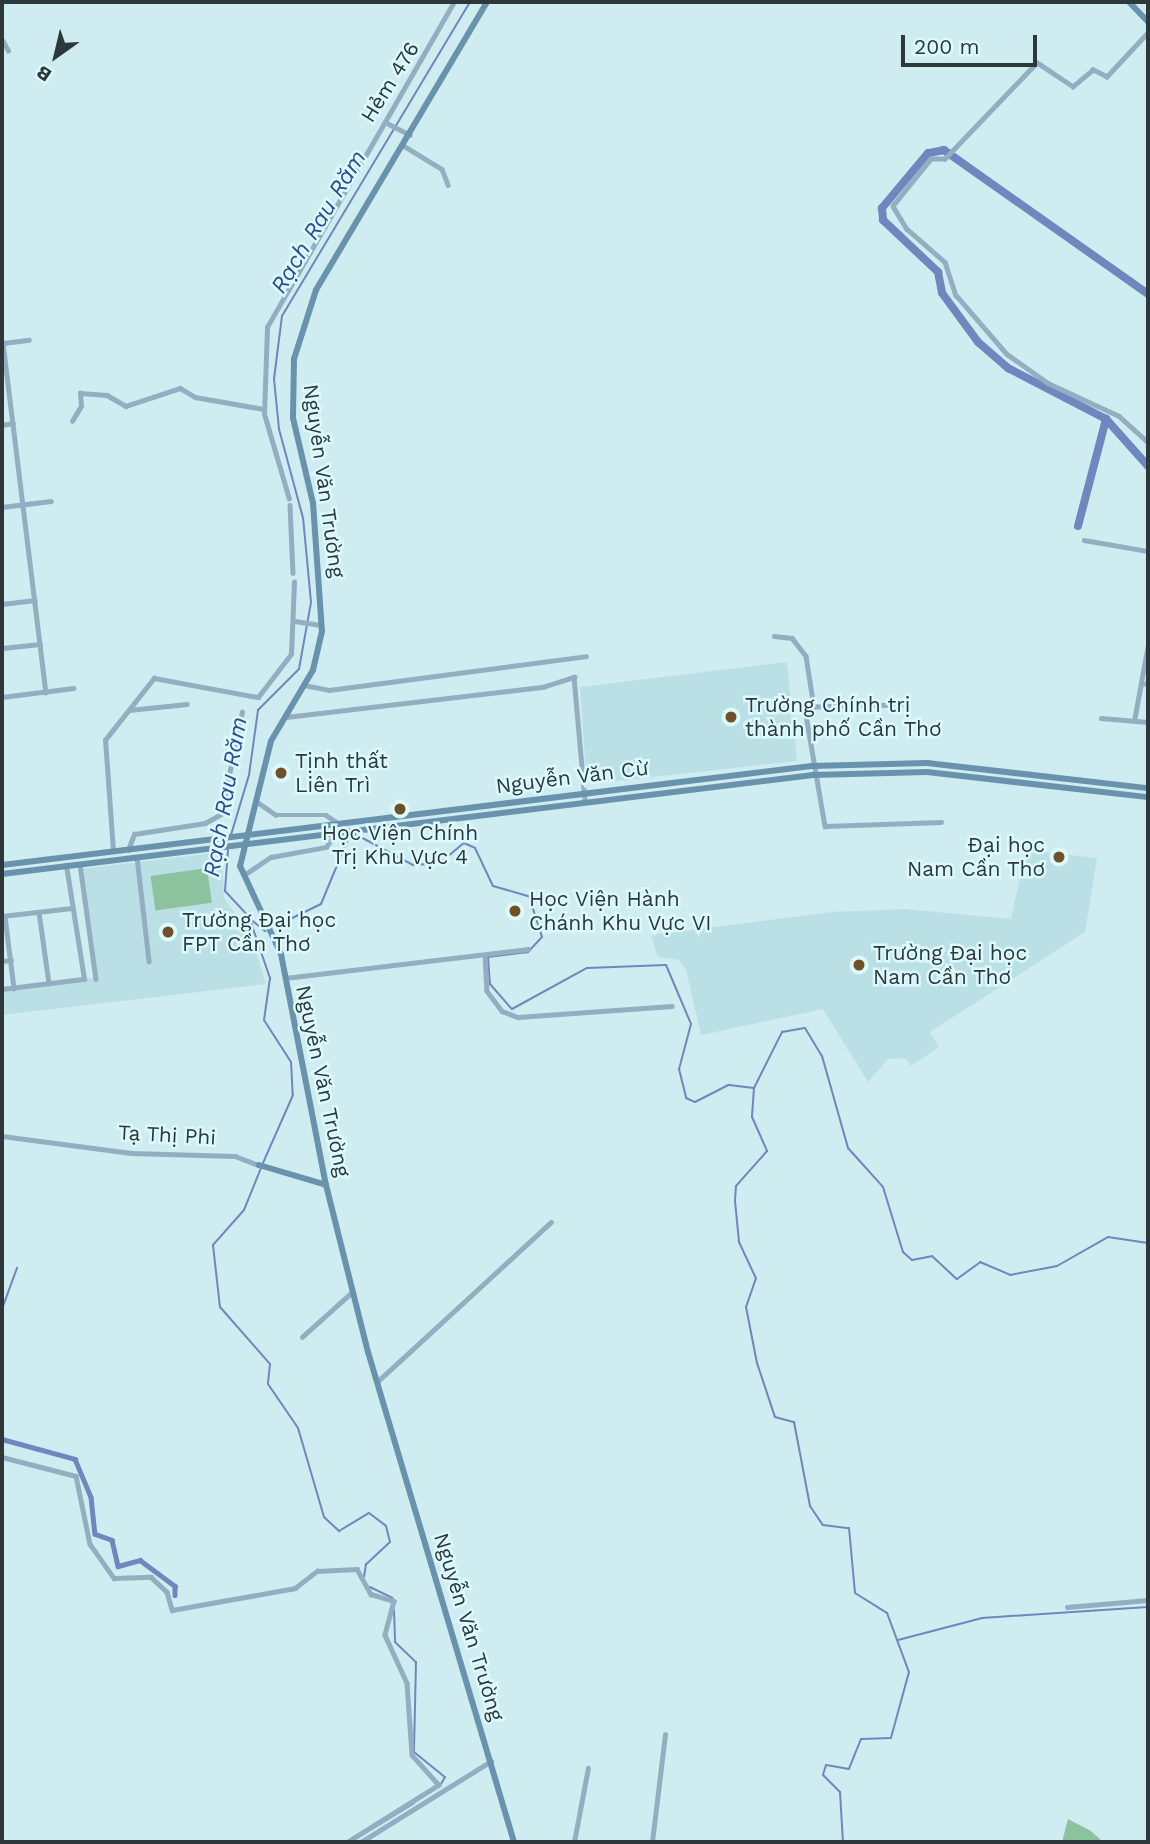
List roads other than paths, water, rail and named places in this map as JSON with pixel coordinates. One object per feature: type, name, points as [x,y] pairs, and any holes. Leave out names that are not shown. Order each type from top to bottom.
[{"type":"main road","name":"Nguyễn Văn Trường","points":[[487,2],[404,146],[316,290],[294,359],[293,418],[313,503],[318,624],[304,685],[271,741],[242,853],[244,875],[281,954],[326,1185],[352,1292],[514,1842]]},
{"type":"main road","points":[[1129,2],[1148,22]]},
{"type":"main road","name":"Nguyễn Văn Cừ","points":[[585,797],[681,781],[812,766],[927,763],[1129,788],[1148,788]]},
{"type":"main road","name":"Nguyễn Văn Cừ","points":[[2,874],[190,839],[420,813],[682,790],[813,775],[927,772],[1148,797]]},
{"type":"main road","points":[[681,781],[682,790]]},
{"type":"main road","points":[[1129,788],[1129,796]]},
{"type":"main road","name":"Nguyễn Văn Cừ","points":[[2,865],[66,861],[80,863],[421,821],[531,803]]},
{"type":"main road","points":[[420,813],[421,821]]},
{"type":"main road","name":"Tạ Thị Phi","points":[[261,1165],[326,1185]]},
{"type":"street","name":"Hẻm 476","points":[[293,573],[290,502],[264,410],[273,313],[454,2]]},
{"type":"street","points":[[1148,33],[1108,76],[1093,69],[1073,87],[1037,63],[945,159],[931,159],[895,201],[900,221],[940,256],[960,301],[1007,354],[1048,383],[1119,416],[1148,442]]},
{"type":"street","points":[[2,38],[8,50]]},
{"type":"street","points":[[386,122],[409,134]]},
{"type":"street","points":[[404,146],[442,169],[447,185]]},
{"type":"street","points":[[29,340],[3,343],[46,692]]},
{"type":"street","points":[[72,421],[82,406],[80,393],[114,397],[126,406],[180,388],[212,401],[264,410]]},
{"type":"street","points":[[2,425],[13,423]]},
{"type":"street","points":[[2,507],[51,501]]},
{"type":"street","points":[[1084,540],[1148,551]]},
{"type":"street","points":[[114,852],[103,749],[129,710],[151,680],[255,698],[289,659],[297,621],[294,582]]},
{"type":"street","points":[[2,604],[35,600]]},
{"type":"street","points":[[297,621],[318,624]]},
{"type":"street","points":[[774,636],[789,636],[806,656],[814,707],[806,718],[813,775],[827,828],[941,822]]},
{"type":"street","points":[[2,648],[40,644]]},
{"type":"street","points":[[1134,721],[1148,645]]},
{"type":"street","points":[[304,685],[329,690],[586,656]]},
{"type":"street","points":[[286,717],[543,687],[574,677],[585,797]]},
{"type":"street","points":[[1141,683],[1148,684]]},
{"type":"street","points":[[2,697],[73,688]]},
{"type":"street","points":[[129,710],[187,704]]},
{"type":"street","points":[[814,707],[901,705]]},
{"type":"street","points":[[128,850],[134,834],[205,823],[221,814],[242,712]]},
{"type":"street","points":[[1101,718],[1148,722]]},
{"type":"street","points":[[927,763],[927,772]]},
{"type":"street","points":[[255,800],[276,815],[327,815],[338,823]]},
{"type":"street","points":[[244,875],[271,857],[326,847],[338,832]]},
{"type":"street","points":[[137,856],[149,961]]},
{"type":"street","points":[[2,989],[84,979],[66,861]]},
{"type":"street","points":[[80,863],[96,979]]},
{"type":"street","points":[[15,988],[3,916],[72,908]]},
{"type":"street","points":[[38,912],[49,983]]},
{"type":"street","points":[[284,978],[528,949]]},
{"type":"street","points":[[485,954],[487,991],[502,1011],[518,1017],[672,1006]]},
{"type":"street","points":[[2,961],[11,960]]},
{"type":"street","name":"Tạ Thị Phi","points":[[2,1136],[131,1153],[236,1156],[261,1165]]},
{"type":"street","points":[[377,1382],[551,1222]]},
{"type":"street","points":[[302,1337],[352,1292]]},
{"type":"street","points":[[2,1457],[76,1476],[90,1544],[114,1578],[151,1577],[167,1592],[172,1610],[295,1588],[317,1571],[357,1569],[371,1594],[394,1601],[385,1635],[407,1683],[412,1755],[439,1785],[348,1842]]},
{"type":"street","points":[[1067,1608],[1148,1600]]},
{"type":"street","points":[[652,1842],[665,1735]]},
{"type":"street","points":[[361,1842],[491,1761]]},
{"type":"street","points":[[574,1842],[588,1768]]},
{"type":"waterway","name":"Rạch Rau Răm","points":[[231,835],[249,775],[258,710],[299,669],[311,602],[303,518],[279,429],[274,379],[282,316],[470,2]]},
{"type":"waterway","points":[[1148,294],[944,150],[928,153],[882,208],[883,220],[938,272],[942,293],[978,342],[1008,368],[1106,419],[1148,466]]},
{"type":"waterway","points":[[1078,526],[1106,419]]},
{"type":"waterway","points":[[276,926],[321,904],[350,834]]},
{"type":"waterway","points":[[355,834],[413,865],[440,863],[464,843],[475,848],[493,886],[529,896],[542,937],[528,952],[488,957],[490,984],[512,1009],[587,968],[666,965],[691,1024],[679,1069],[686,1098],[695,1102],[729,1085],[754,1088],[782,1032],[805,1028],[822,1056],[848,1148],[883,1187],[903,1252],[912,1260],[932,1256],[957,1279],[980,1262],[1010,1275],[1057,1266],[1108,1237],[1148,1243]]},
{"type":"waterway","name":"Rạch Rau Răm","points":[[228,850],[225,891],[249,917],[270,978],[264,1020],[291,1062],[293,1095],[263,1163]]},
{"type":"waterway","points":[[249,918],[265,931]]},
{"type":"waterway","points":[[754,1088],[752,1117],[767,1151],[736,1186],[735,1201],[739,1242],[756,1278],[746,1307],[757,1363],[775,1417],[794,1422],[810,1506],[823,1525],[849,1528],[855,1593],[887,1613],[909,1672],[891,1738],[861,1739],[849,1769],[826,1765],[823,1775],[840,1792],[843,1842]]},
{"type":"waterway","name":"Rạch Rau Răm","points":[[261,1168],[244,1210],[213,1245],[220,1307],[270,1364],[268,1384],[298,1428],[324,1517],[339,1531],[369,1513],[386,1526],[390,1542],[366,1564],[364,1577]]},
{"type":"waterway","points":[[2,1309],[17,1268]]},
{"type":"waterway","points":[[2,1439],[75,1459],[91,1497],[95,1534],[112,1540],[118,1566],[140,1560],[175,1586],[175,1595]]},
{"type":"waterway","name":"Rạch Rau Răm","points":[[370,1587],[393,1598]]},
{"type":"waterway","points":[[898,1640],[982,1618],[1148,1607]]},
{"type":"waterway","name":"Rạch Rau Răm","points":[[394,1610],[395,1642],[416,1662],[414,1752],[445,1777],[441,1784]]},
{"type":"waterway","name":"Rạch Rau Răm","points":[[362,1835],[414,1803]]},
{"type":"place","name":"Trường Chính trị thành phố Cần Thơ","points":[[731,717]]},
{"type":"place","name":"Tịnh thất Liên Trì","points":[[281,773]]},
{"type":"place","name":"Học Viện Chính Trị Khu Vực 4","points":[[400,809]]},
{"type":"place","name":"Đại học Nam Cần Thơ","points":[[1059,857]]},
{"type":"place","name":"Học Viện Hành Chánh Khu Vực VI","points":[[515,911]]},
{"type":"place","name":"Trường Đại học FPT Cần Thơ","points":[[168,932]]},
{"type":"place","name":"Trường Đại học Nam Cần Thơ","points":[[859,965]]}]
